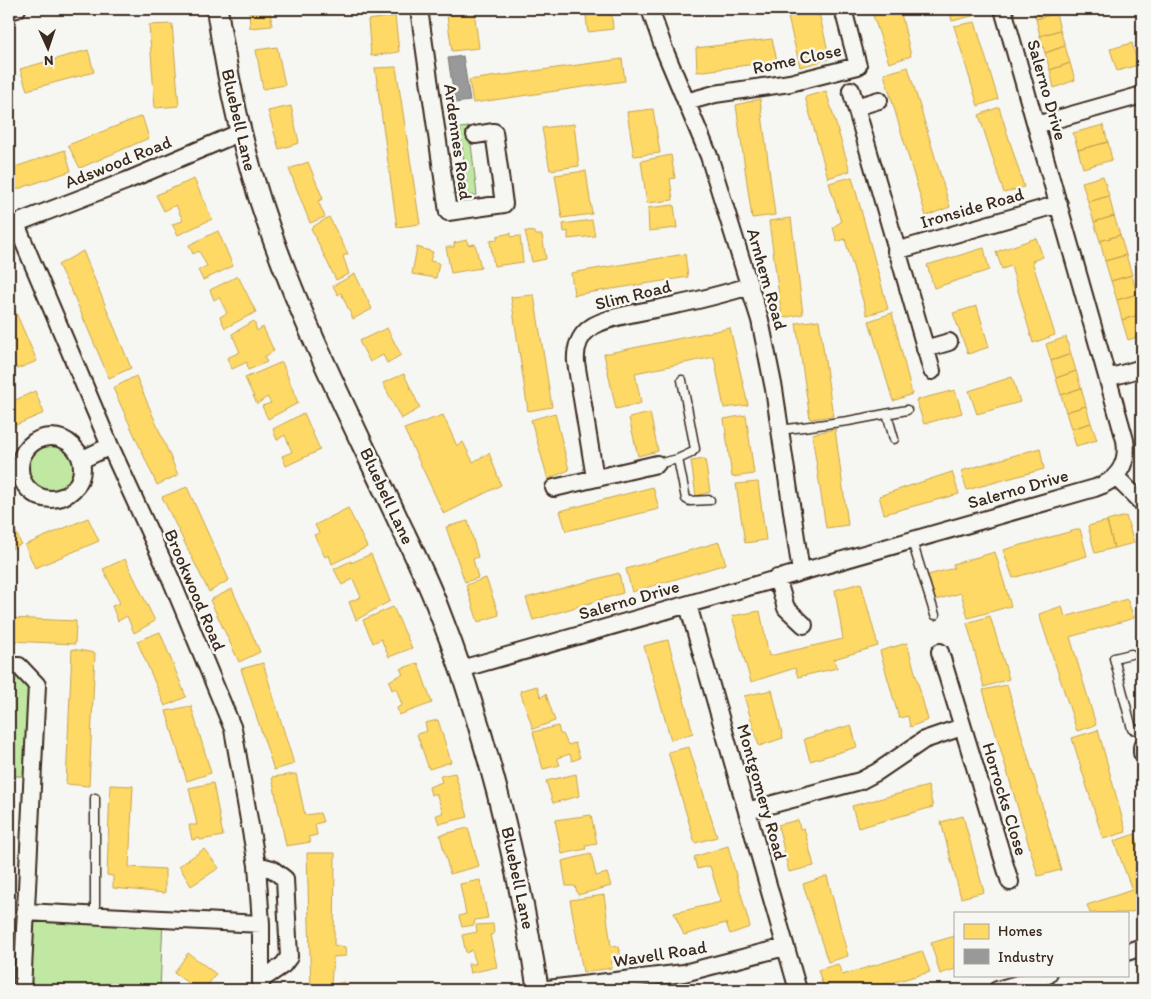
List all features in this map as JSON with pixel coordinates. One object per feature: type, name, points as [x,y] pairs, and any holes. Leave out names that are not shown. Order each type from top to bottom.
[{"type":"street","points":[[9,11],[17,9]]},
{"type":"street","name":"Bluebell Lane","points":[[216,9],[230,86],[241,132],[261,204],[281,259],[326,363],[435,599],[461,669],[498,789],[526,913],[539,990]]},
{"type":"street","name":"Ardennes Road","points":[[419,9],[448,212],[504,204],[502,131],[475,135]]},
{"type":"street","name":"Arnhem Road","points":[[650,9],[664,48],[709,156],[750,286],[767,350],[801,572]]},
{"type":"street","name":"Rome Close","points":[[686,102],[708,95],[790,83],[858,66],[843,9]]},
{"type":"street","name":"Salerno Drive","points":[[461,669],[1101,486],[1116,477],[1125,460],[1127,447],[1003,9]]},
{"type":"street","points":[[852,90],[896,251],[932,371]]},
{"type":"street","points":[[1036,125],[1142,95]]},
{"type":"street","points":[[856,107],[879,100]]},
{"type":"street","name":"Adswood Road","points":[[12,225],[126,181],[241,132]]},
{"type":"street","name":"Ironside Road","points":[[896,251],[1058,204]]},
{"type":"street","name":"Brookwood Road","points":[[12,225],[170,577],[233,729],[257,865],[261,924],[261,985]]},
{"type":"street","name":"Slim Road","points":[[595,478],[576,362],[576,348],[585,332],[596,324],[609,319],[676,305],[750,286]]},
{"type":"street","points":[[925,349],[949,342]]},
{"type":"street","points":[[1108,378],[1142,368]]},
{"type":"street","points":[[81,460],[110,446]]},
{"type":"street","points":[[554,488],[657,464]]},
{"type":"street","points":[[1116,477],[1142,503]]},
{"type":"street","points":[[777,578],[786,608],[804,625]]},
{"type":"street","name":"Montgomery Road","points":[[688,605],[798,990]]},
{"type":"street","name":"Horrocks Close","points":[[940,652],[1010,882]]},
{"type":"street","points":[[9,666],[19,666],[37,685],[22,990]]},
{"type":"street","name":"Horrocks Close","points":[[747,811],[855,782],[877,772],[924,740],[962,728]]},
{"type":"street","points":[[1142,747],[1142,752]]},
{"type":"street","points":[[257,865],[272,869],[285,879],[289,957],[261,985]]},
{"type":"street","points":[[25,912],[261,924]]},
{"type":"street","name":"Wavell Road","points":[[539,990],[684,973],[785,947]]},
{"type":"street","points":[[1128,952],[1142,947]]},
{"type":"street","points":[[997,990],[1045,976]]},
{"type":"lane","points":[[657,464],[678,459],[695,450],[682,380]]},
{"type":"lane","points":[[780,430],[848,421],[906,410]]},
{"type":"lane","points":[[887,414],[894,439]]},
{"type":"lane","points":[[678,459],[686,498],[690,501],[710,500]]},
{"type":"lane","points":[[912,541],[935,615]]},
{"type":"lane","points":[[1131,654],[1114,658],[1132,729],[1142,731]]},
{"type":"lane","points":[[95,798],[95,915]]},
{"type":"green space","points":[[469,127],[477,195],[468,196],[460,128]]},
{"type":"green space","points":[[51,444],[60,446],[68,451],[73,459],[75,468],[73,477],[68,485],[60,490],[51,492],[42,490],[34,485],[29,477],[27,468],[29,459],[34,451],[42,446]]},
{"type":"green space","points":[[9,666],[37,685],[32,776],[9,776]]},
{"type":"green space","points":[[25,912],[163,919],[160,990],[22,990]]},
{"type":"building: Homes","points":[[249,9],[270,9],[272,26],[250,28]]},
{"type":"building: Homes","points":[[585,9],[611,9],[613,29],[588,32]]},
{"type":"building: Homes","points":[[676,9],[701,9],[701,11],[677,15]]},
{"type":"building: Homes","points":[[786,9],[818,9],[830,59],[800,67]]},
{"type":"building: Homes","points":[[871,9],[900,9],[911,56],[889,63]]},
{"type":"building: Homes","points":[[949,9],[974,9],[976,15],[952,21]]},
{"type":"building: Homes","points":[[1033,9],[1054,9],[1056,13],[1036,19]]},
{"type":"building: Homes","points":[[474,11],[479,48],[452,51],[447,16]]},
{"type":"building: Homes","points":[[1056,13],[1060,30],[1040,36],[1036,19]]},
{"type":"building: Homes","points":[[395,16],[399,52],[371,56],[368,20]]},
{"type":"building: Homes","points":[[975,22],[998,99],[978,106],[954,26]]},
{"type":"building: Homes","points":[[172,24],[179,106],[155,108],[149,25]]},
{"type":"building: Homes","points":[[1060,30],[1065,46],[1045,53],[1040,36]]},
{"type":"building: Homes","points":[[772,39],[777,61],[697,72],[696,48]]},
{"type":"building: Homes","points":[[1132,43],[1138,65],[1117,71],[1110,49]]},
{"type":"building: Homes","points":[[1065,46],[1070,63],[1050,70],[1045,53]]},
{"type":"building: Homes","points":[[277,47],[285,85],[263,89],[256,50]]},
{"type":"building: Homes","points":[[88,50],[94,72],[27,90],[20,69]]},
{"type":"building: Homes","points":[[622,59],[625,81],[473,103],[469,80]]},
{"type":"building: Homes","points":[[1070,63],[1075,80],[1054,88],[1050,70]]},
{"type":"building: Homes","points":[[396,67],[420,224],[397,227],[375,68]]},
{"type":"building: Homes","points":[[908,67],[950,207],[926,216],[884,74]]},
{"type":"building: Homes","points":[[826,91],[850,171],[828,178],[805,97]]},
{"type":"building: Homes","points":[[760,99],[775,215],[752,218],[736,105]]},
{"type":"building: Homes","points":[[291,106],[299,143],[279,149],[268,111]]},
{"type":"building: Homes","points":[[999,107],[1024,187],[1004,193],[979,115]]},
{"type":"building: Homes","points":[[653,109],[660,153],[634,156],[627,112]]},
{"type":"building: Homes","points":[[142,116],[149,138],[80,168],[68,145]]},
{"type":"building: Homes","points":[[574,124],[579,166],[550,170],[542,128]]},
{"type":"building: Homes","points":[[1103,125],[1108,142],[1078,150],[1073,133]]},
{"type":"building: Homes","points":[[1108,142],[1112,160],[1083,168],[1078,150]]},
{"type":"building: Homes","points":[[65,150],[71,171],[9,192],[9,169]]},
{"type":"building: Homes","points":[[671,155],[675,178],[670,179],[673,200],[647,203],[641,161]]},
{"type":"building: Homes","points":[[308,162],[323,199],[318,201],[325,217],[310,223],[289,169]]},
{"type":"building: Homes","points":[[586,171],[592,214],[562,218],[555,175]]},
{"type":"building: Homes","points":[[1103,176],[1109,196],[1088,202],[1082,182]]},
{"type":"building: Homes","points":[[852,177],[888,309],[867,315],[845,239],[837,242],[833,227],[841,222],[829,183]]},
{"type":"building: Homes","points":[[194,179],[212,219],[178,235],[172,224],[183,221],[176,205],[164,211],[156,195]]},
{"type":"building: Homes","points":[[1109,196],[1114,216],[1094,222],[1088,202]]},
{"type":"building: Homes","points":[[674,205],[677,228],[649,231],[648,208]]},
{"type":"building: Homes","points":[[1114,216],[1120,235],[1100,241],[1094,222]]},
{"type":"building: Homes","points":[[329,217],[348,254],[343,256],[349,274],[336,280],[311,228]]},
{"type":"building: Homes","points":[[791,218],[803,314],[782,318],[769,221]]},
{"type":"building: Homes","points":[[592,220],[595,236],[568,239],[568,231],[564,232],[563,224]]},
{"type":"building: Homes","points":[[218,231],[233,266],[203,280],[198,270],[207,266],[199,251],[193,254],[189,245]]},
{"type":"building: Homes","points":[[525,231],[542,235],[546,259],[532,262]]},
{"type":"building: Homes","points":[[511,233],[511,237],[520,236],[523,262],[494,266],[490,241],[497,240],[497,236]]},
{"type":"building: Homes","points":[[1120,235],[1126,255],[1105,261],[1100,241]]},
{"type":"building: Homes","points":[[1036,238],[1043,257],[1032,261],[1055,335],[1033,343],[1011,266],[1002,269],[996,252]]},
{"type":"building: Homes","points":[[467,240],[468,245],[475,244],[481,268],[451,273],[446,247],[454,247],[454,243]]},
{"type":"building: Homes","points":[[417,247],[433,252],[430,261],[439,263],[436,278],[412,274]]},
{"type":"building: Homes","points":[[984,248],[989,270],[934,288],[927,265]]},
{"type":"building: Homes","points":[[83,251],[131,368],[109,378],[73,294],[58,265]]},
{"type":"building: Homes","points":[[685,254],[688,277],[574,295],[571,273]]},
{"type":"building: Homes","points":[[1126,255],[1132,275],[1111,281],[1105,261]]},
{"type":"building: Homes","points":[[355,274],[372,309],[353,319],[341,293],[338,295],[333,286]]},
{"type":"building: Homes","points":[[1132,275],[1137,294],[1117,300],[1111,281]]},
{"type":"building: Homes","points":[[238,276],[256,312],[225,328],[220,317],[227,313],[219,297],[214,300],[210,290]]},
{"type":"building: Homes","points":[[1137,294],[1142,314],[1122,320],[1117,300]]},
{"type":"building: Homes","points":[[534,295],[552,407],[528,411],[511,297]]},
{"type":"building: Homes","points":[[9,297],[37,361],[17,369],[9,350]]},
{"type":"building: Homes","points":[[977,306],[989,347],[968,354],[953,313]]},
{"type":"building: Homes","points":[[892,313],[912,394],[893,401],[869,321]]},
{"type":"building: Homes","points":[[1142,314],[1142,336],[1128,340],[1122,320]]},
{"type":"building: Homes","points":[[819,320],[833,416],[810,419],[796,323]]},
{"type":"building: Homes","points":[[254,321],[257,331],[263,327],[274,351],[264,357],[267,362],[248,370],[247,362],[232,369],[227,358],[240,352],[232,334]]},
{"type":"building: Homes","points":[[387,328],[401,355],[387,363],[383,355],[370,362],[359,341]]},
{"type":"building: Homes","points":[[730,328],[748,405],[724,408],[714,357],[635,373],[641,403],[616,409],[604,354]]},
{"type":"building: Homes","points":[[1066,337],[1071,354],[1051,361],[1046,344]]},
{"type":"building: Homes","points":[[1071,354],[1076,371],[1056,378],[1051,361]]},
{"type":"building: Homes","points":[[282,362],[298,403],[268,419],[262,406],[271,403],[267,397],[257,404],[245,378]]},
{"type":"building: Homes","points":[[1076,371],[1081,388],[1061,395],[1056,378]]},
{"type":"building: Homes","points":[[404,374],[420,408],[401,419],[383,383]]},
{"type":"building: Homes","points":[[136,376],[178,475],[157,485],[113,388]]},
{"type":"building: Homes","points":[[1012,377],[1020,402],[977,414],[969,391]]},
{"type":"building: Homes","points":[[1081,388],[1086,406],[1066,412],[1061,395]]},
{"type":"building: Homes","points":[[955,390],[962,413],[924,424],[916,400]]},
{"type":"building: Homes","points":[[35,391],[44,413],[9,428],[9,403]]},
{"type":"building: Homes","points":[[1086,406],[1091,423],[1071,429],[1066,412]]},
{"type":"building: Homes","points":[[304,413],[320,450],[286,466],[282,456],[292,452],[285,435],[277,440],[273,429]]},
{"type":"building: Homes","points":[[555,413],[569,470],[548,479],[531,420]]},
{"type":"building: Homes","points":[[650,413],[658,451],[638,456],[629,418]]},
{"type":"building: Homes","points":[[443,415],[457,446],[463,442],[473,462],[489,453],[501,485],[444,514],[404,429]]},
{"type":"building: Homes","points":[[746,415],[754,474],[732,477],[724,419]]},
{"type":"building: Homes","points":[[1091,423],[1097,440],[1076,446],[1071,429]]},
{"type":"building: Homes","points":[[835,429],[848,525],[826,528],[812,434]]},
{"type":"building: Homes","points":[[1040,448],[1044,469],[967,490],[961,471]]},
{"type":"building: Homes","points":[[705,459],[710,492],[696,496],[691,461]]},
{"type":"building: Homes","points":[[952,472],[959,494],[884,514],[879,496]]},
{"type":"building: Homes","points":[[758,482],[766,540],[745,543],[736,484]]},
{"type":"building: Homes","points":[[187,487],[229,580],[209,592],[162,497]]},
{"type":"building: Homes","points":[[653,487],[659,509],[566,531],[560,511]]},
{"type":"building: Homes","points":[[348,508],[367,547],[332,564],[329,555],[325,557],[314,535],[319,533],[315,525]]},
{"type":"building: Homes","points":[[9,516],[21,544],[9,550]]},
{"type":"building: Homes","points":[[1126,516],[1134,543],[1114,548],[1107,521]]},
{"type":"building: Homes","points":[[88,518],[99,541],[35,568],[25,545]]},
{"type":"building: Homes","points":[[468,521],[478,557],[473,559],[478,578],[465,582],[446,527]]},
{"type":"building: Homes","points":[[1107,521],[1114,548],[1095,553],[1088,526]]},
{"type":"building: Homes","points":[[1080,529],[1087,556],[1013,578],[1003,550]]},
{"type":"building: Homes","points":[[719,542],[726,564],[632,592],[626,569]]},
{"type":"building: Homes","points":[[995,552],[1011,606],[968,618],[961,593],[935,600],[928,575],[954,568],[953,564]]},
{"type":"building: Homes","points":[[371,554],[390,601],[356,620],[349,602],[361,597],[353,579],[342,585],[334,569]]},
{"type":"building: Homes","points":[[125,559],[155,621],[134,633],[127,616],[118,621],[112,606],[120,603],[103,569]]},
{"type":"building: Homes","points":[[619,573],[623,593],[533,620],[526,598]]},
{"type":"building: Homes","points":[[486,578],[499,615],[478,622],[466,585]]},
{"type":"building: Homes","points":[[861,583],[878,646],[834,659],[837,668],[798,677],[795,668],[751,682],[732,616],[760,611],[769,656],[843,639],[835,590]]},
{"type":"building: Homes","points":[[232,589],[260,652],[239,662],[210,600]]},
{"type":"building: Homes","points":[[1127,599],[1134,618],[1070,637],[1096,725],[1077,731],[1039,614],[1062,606],[1065,617]]},
{"type":"building: Homes","points":[[393,607],[412,648],[389,657],[381,639],[373,643],[363,620]]},
{"type":"building: Homes","points":[[990,616],[1009,679],[984,687],[967,623]]},
{"type":"building: Homes","points":[[9,618],[76,621],[75,644],[9,641]]},
{"type":"building: Homes","points":[[160,632],[186,697],[165,706],[137,641]]},
{"type":"building: Homes","points":[[668,640],[693,733],[671,740],[644,646]]},
{"type":"building: Homes","points":[[907,643],[928,720],[910,727],[908,716],[899,718],[880,651]]},
{"type":"building: Homes","points":[[72,649],[95,653],[89,786],[66,784]]},
{"type":"building: Homes","points":[[263,663],[294,764],[274,770],[241,669]]},
{"type":"building: Homes","points":[[418,663],[432,703],[399,715],[397,708],[402,705],[396,688],[392,690],[389,681],[403,674],[400,669]]},
{"type":"building: Homes","points":[[1007,685],[1061,870],[1038,876],[983,690]]},
{"type":"building: Homes","points":[[537,686],[541,697],[546,694],[555,721],[533,729],[520,691]]},
{"type":"building: Homes","points":[[772,690],[783,738],[759,746],[744,696]]},
{"type":"building: Homes","points":[[191,706],[211,773],[187,781],[166,711]]},
{"type":"building: Homes","points":[[438,720],[451,762],[429,769],[417,734],[427,731],[425,723]]},
{"type":"building: Homes","points":[[851,725],[857,747],[810,761],[804,739]]},
{"type":"building: Homes","points":[[558,726],[560,734],[563,734],[568,745],[575,743],[580,758],[572,761],[570,754],[557,758],[560,765],[543,769],[533,732]]},
{"type":"building: Homes","points":[[1098,730],[1126,832],[1103,839],[1072,738]]},
{"type":"building: Homes","points":[[689,747],[717,837],[695,843],[668,752]]},
{"type":"building: Homes","points":[[455,773],[468,817],[439,824],[436,815],[443,813],[436,793],[431,795],[429,787],[442,782],[440,776]]},
{"type":"building: Homes","points":[[296,774],[305,815],[320,813],[323,822],[315,824],[317,835],[308,837],[311,842],[286,846],[272,777]]},
{"type":"building: Homes","points":[[576,774],[579,796],[553,803],[546,781]]},
{"type":"building: Homes","points":[[213,783],[223,836],[192,840],[189,825],[197,825],[189,788]]},
{"type":"building: Homes","points":[[110,785],[133,786],[129,867],[165,869],[165,893],[113,888],[113,876],[107,875]]},
{"type":"building: Homes","points":[[928,786],[933,807],[858,828],[852,806]]},
{"type":"building: Homes","points":[[591,815],[597,844],[585,846],[586,849],[562,854],[555,820]]},
{"type":"building: Homes","points":[[963,816],[984,892],[961,898],[941,822]]},
{"type":"building: Homes","points":[[798,820],[800,829],[804,828],[814,866],[789,872],[778,825]]},
{"type":"building: Homes","points":[[468,828],[479,866],[450,874],[440,835]]},
{"type":"building: Homes","points":[[1135,834],[1142,858],[1142,920],[1138,921],[1135,911],[1128,913],[1090,912],[1087,905],[1132,890],[1114,841]]},
{"type":"building: Homes","points":[[728,846],[750,927],[730,934],[726,923],[684,935],[674,913],[721,902],[710,866],[697,869],[694,857]]},
{"type":"building: Homes","points":[[204,849],[219,868],[191,886],[179,866]]},
{"type":"building: Homes","points":[[307,853],[335,853],[334,945],[345,947],[346,956],[333,957],[331,985],[344,982],[344,990],[311,990]]},
{"type":"building: Homes","points":[[591,854],[596,876],[607,873],[611,886],[578,895],[575,886],[566,886],[562,861]]},
{"type":"building: Homes","points":[[827,876],[848,956],[828,962],[803,884]]},
{"type":"building: Homes","points":[[480,880],[488,918],[475,920],[474,925],[462,927],[459,916],[466,914],[460,884]]},
{"type":"building: Homes","points":[[604,895],[611,946],[619,947],[621,959],[611,962],[612,968],[583,972],[570,900]]},
{"type":"building: Homes","points":[[493,924],[494,934],[490,935],[497,967],[470,973],[468,964],[476,964],[472,950],[466,953],[462,935],[477,932],[476,925]]},
{"type":"building: Homes","points":[[954,936],[954,969],[940,974],[931,943]]},
{"type":"building: Homes","points":[[922,951],[930,972],[866,990],[824,990],[818,970],[838,964],[842,975]]},
{"type":"building: Homes","points":[[188,953],[216,974],[204,990],[198,990],[174,973]]},
{"type":"building: Industry","points":[[463,56],[470,101],[455,103],[448,58]]}]
